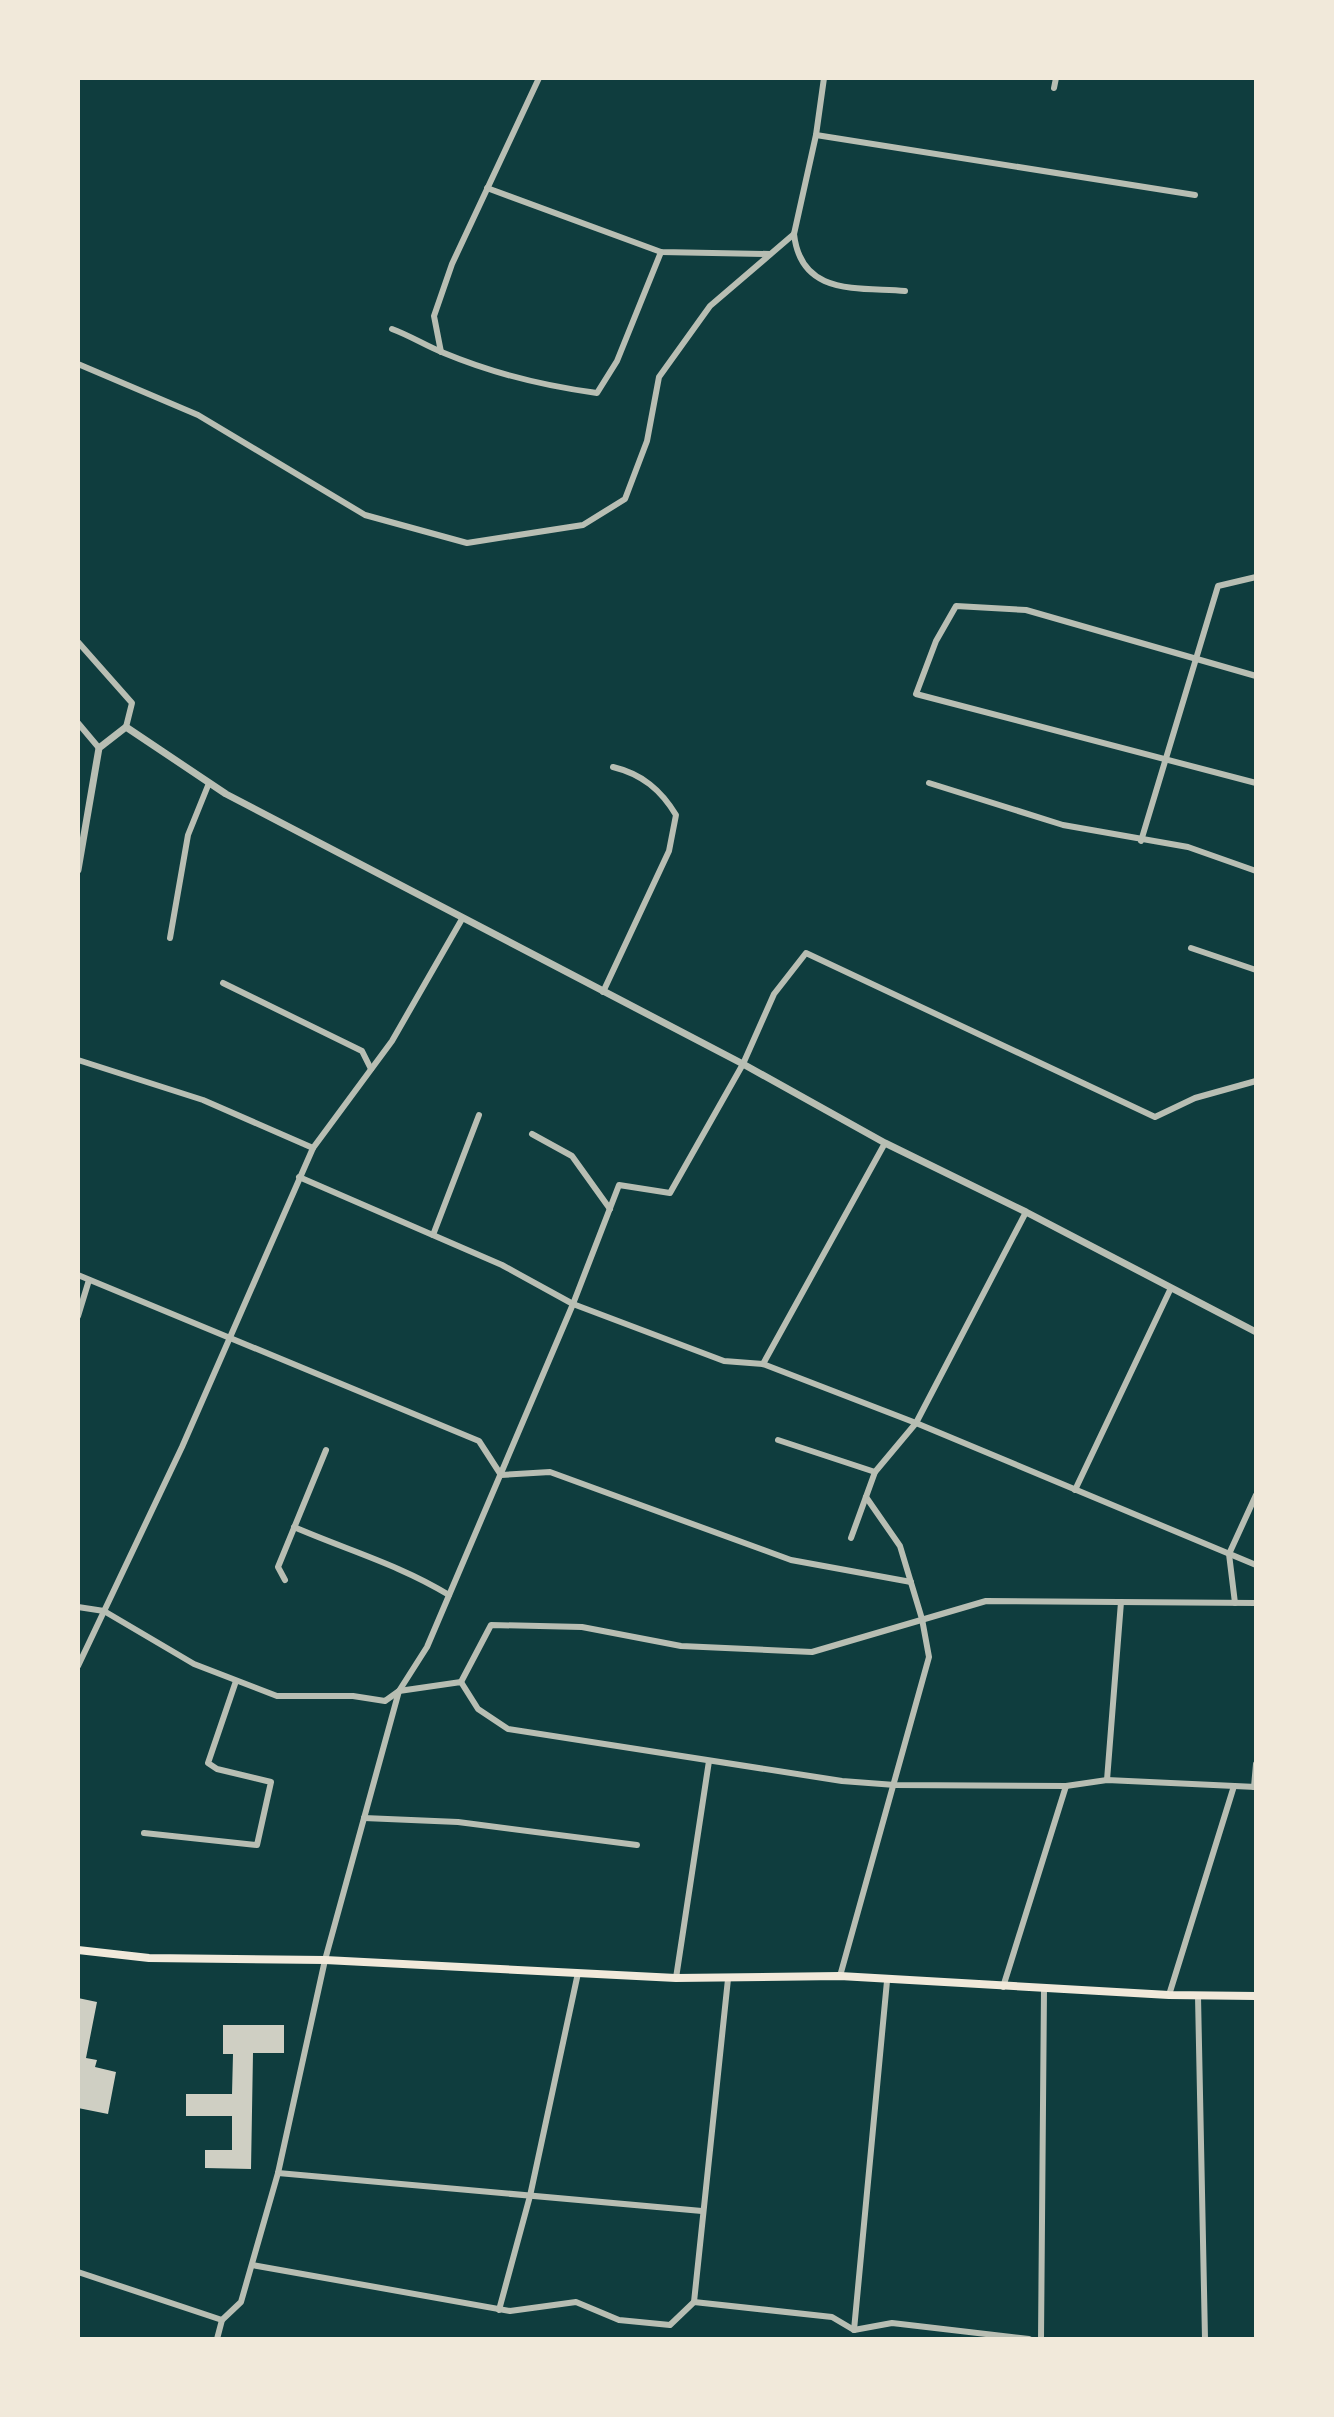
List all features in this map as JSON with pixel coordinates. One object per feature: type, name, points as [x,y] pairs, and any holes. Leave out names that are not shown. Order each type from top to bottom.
[{"type":"main road","points":[[78,1950],[149,1958],[325,1960],[676,1978],[840,1976],[1044,1989],[1256,1996]]},
{"type":"street","points":[[441,352],[434,316],[452,264],[539,78]]},
{"type":"street","points":[[824,78],[816,135],[794,234],[797,256],[809,275],[830,284],[905,291]]},
{"type":"street","points":[[1054,88],[1056,78]]},
{"type":"street","points":[[816,135],[1195,195]]},
{"type":"street","points":[[487,188],[661,252],[775,254],[794,234]]},
{"type":"street","points":[[392,329],[422,340],[441,352],[549,387],[597,393],[617,361],[661,252]]},
{"type":"street","points":[[78,364],[198,415],[365,515],[467,543],[583,525],[625,499],[647,441],[659,377],[710,306],[770,254]]},
{"type":"street","points":[[1141,841],[1218,586],[1256,577]]},
{"type":"street","points":[[1256,676],[1026,610],[956,606],[936,641],[916,694],[1256,783]]},
{"type":"street","points":[[78,642],[132,703],[126,727],[99,748],[78,870]]},
{"type":"street","points":[[78,723],[99,748]]},
{"type":"street","points":[[126,727],[209,783],[462,919],[743,1064],[885,1143],[1026,1212],[1170,1290],[1256,1332]]},
{"type":"street","points":[[603,992],[669,851],[676,815],[665,798],[636,772],[613,767]]},
{"type":"street","points":[[170,938],[188,835],[209,783]]},
{"type":"street","points":[[929,783],[1063,825],[1188,847],[1256,871]]},
{"type":"street","points":[[78,1666],[313,1148],[392,1041],[462,919]]},
{"type":"street","points":[[1191,948],[1256,970]]},
{"type":"street","points":[[217,2339],[222,2320],[241,2302],[278,2173],[325,1960],[399,1691],[427,1647],[573,1304],[619,1185],[670,1193],[743,1064],[774,994],[806,953],[1155,1117],[1195,1098],[1256,1081]]},
{"type":"street","points":[[223,983],[362,1051],[371,1069]]},
{"type":"street","points":[[78,1060],[203,1100],[313,1148]]},
{"type":"street","points":[[433,1235],[479,1115]]},
{"type":"street","points":[[532,1134],[572,1156],[610,1209]]},
{"type":"street","points":[[763,1364],[885,1143]]},
{"type":"street","points":[[299,1177],[502,1265],[573,1304],[724,1361],[763,1364],[916,1423],[1256,1565]]},
{"type":"street","points":[[851,1538],[875,1472],[916,1423],[1026,1212]]},
{"type":"street","points":[[78,1275],[479,1441],[501,1475]]},
{"type":"street","points":[[78,1316],[89,1280]]},
{"type":"street","points":[[1075,1490],[1170,1290]]},
{"type":"street","points":[[778,1440],[875,1472]]},
{"type":"street","points":[[285,1580],[278,1567],[326,1450]]},
{"type":"street","points":[[501,1475],[550,1472],[791,1560],[911,1582]]},
{"type":"street","points":[[1235,1603],[1229,1554],[1256,1495]]},
{"type":"street","points":[[840,1976],[929,1657],[922,1619],[900,1546],[866,1497]]},
{"type":"street","points":[[294,1527],[372,1560],[392,1563],[449,1595]]},
{"type":"street","points":[[461,1682],[491,1625],[582,1627],[681,1646],[812,1652],[986,1601],[1256,1603]]},
{"type":"street","points":[[1107,1780],[1121,1602]]},
{"type":"street","points":[[78,1607],[104,1611],[194,1664],[277,1696],[353,1696],[385,1701],[399,1691],[461,1682]]},
{"type":"street","points":[[144,1833],[257,1845],[271,1782],[217,1769],[208,1763],[236,1681]]},
{"type":"street","points":[[461,1682],[478,1709],[508,1729],[709,1761],[895,1785],[1066,1786],[1107,1780],[1255,1787],[1256,1764]]},
{"type":"street","points":[[676,1978],[709,1761]]},
{"type":"street","points":[[1003,1987],[1066,1786]]},
{"type":"street","points":[[1169,1995],[1234,1786]]},
{"type":"street","points":[[364,1818],[458,1822],[637,1845]]},
{"type":"street","points":[[499,2310],[530,2196],[578,1973]]},
{"type":"street","points":[[252,2265],[499,2310],[576,2302],[619,2320],[670,2325],[694,2302],[728,1979]]},
{"type":"street","points":[[854,2330],[887,1981]]},
{"type":"street","points":[[1041,2339],[1044,1989]]},
{"type":"street","points":[[1198,1996],[1205,2339]]},
{"type":"street","points":[[278,2173],[702,2211]]},
{"type":"street","points":[[78,2272],[222,2320]]},
{"type":"street","points":[[694,2302],[832,2317],[854,2330],[892,2323],[1029,2339]]},
{"type":"building","points":[[78,1998],[97,2002],[86,2058],[97,2060],[95,2067],[116,2072],[108,2114],[78,2108]]},
{"type":"building","points":[[223,2025],[284,2025],[284,2053],[253,2053],[251,2169],[205,2168],[205,2150],[232,2150],[232,2116],[186,2116],[186,2094],[232,2094],[233,2054],[223,2054]]}]
